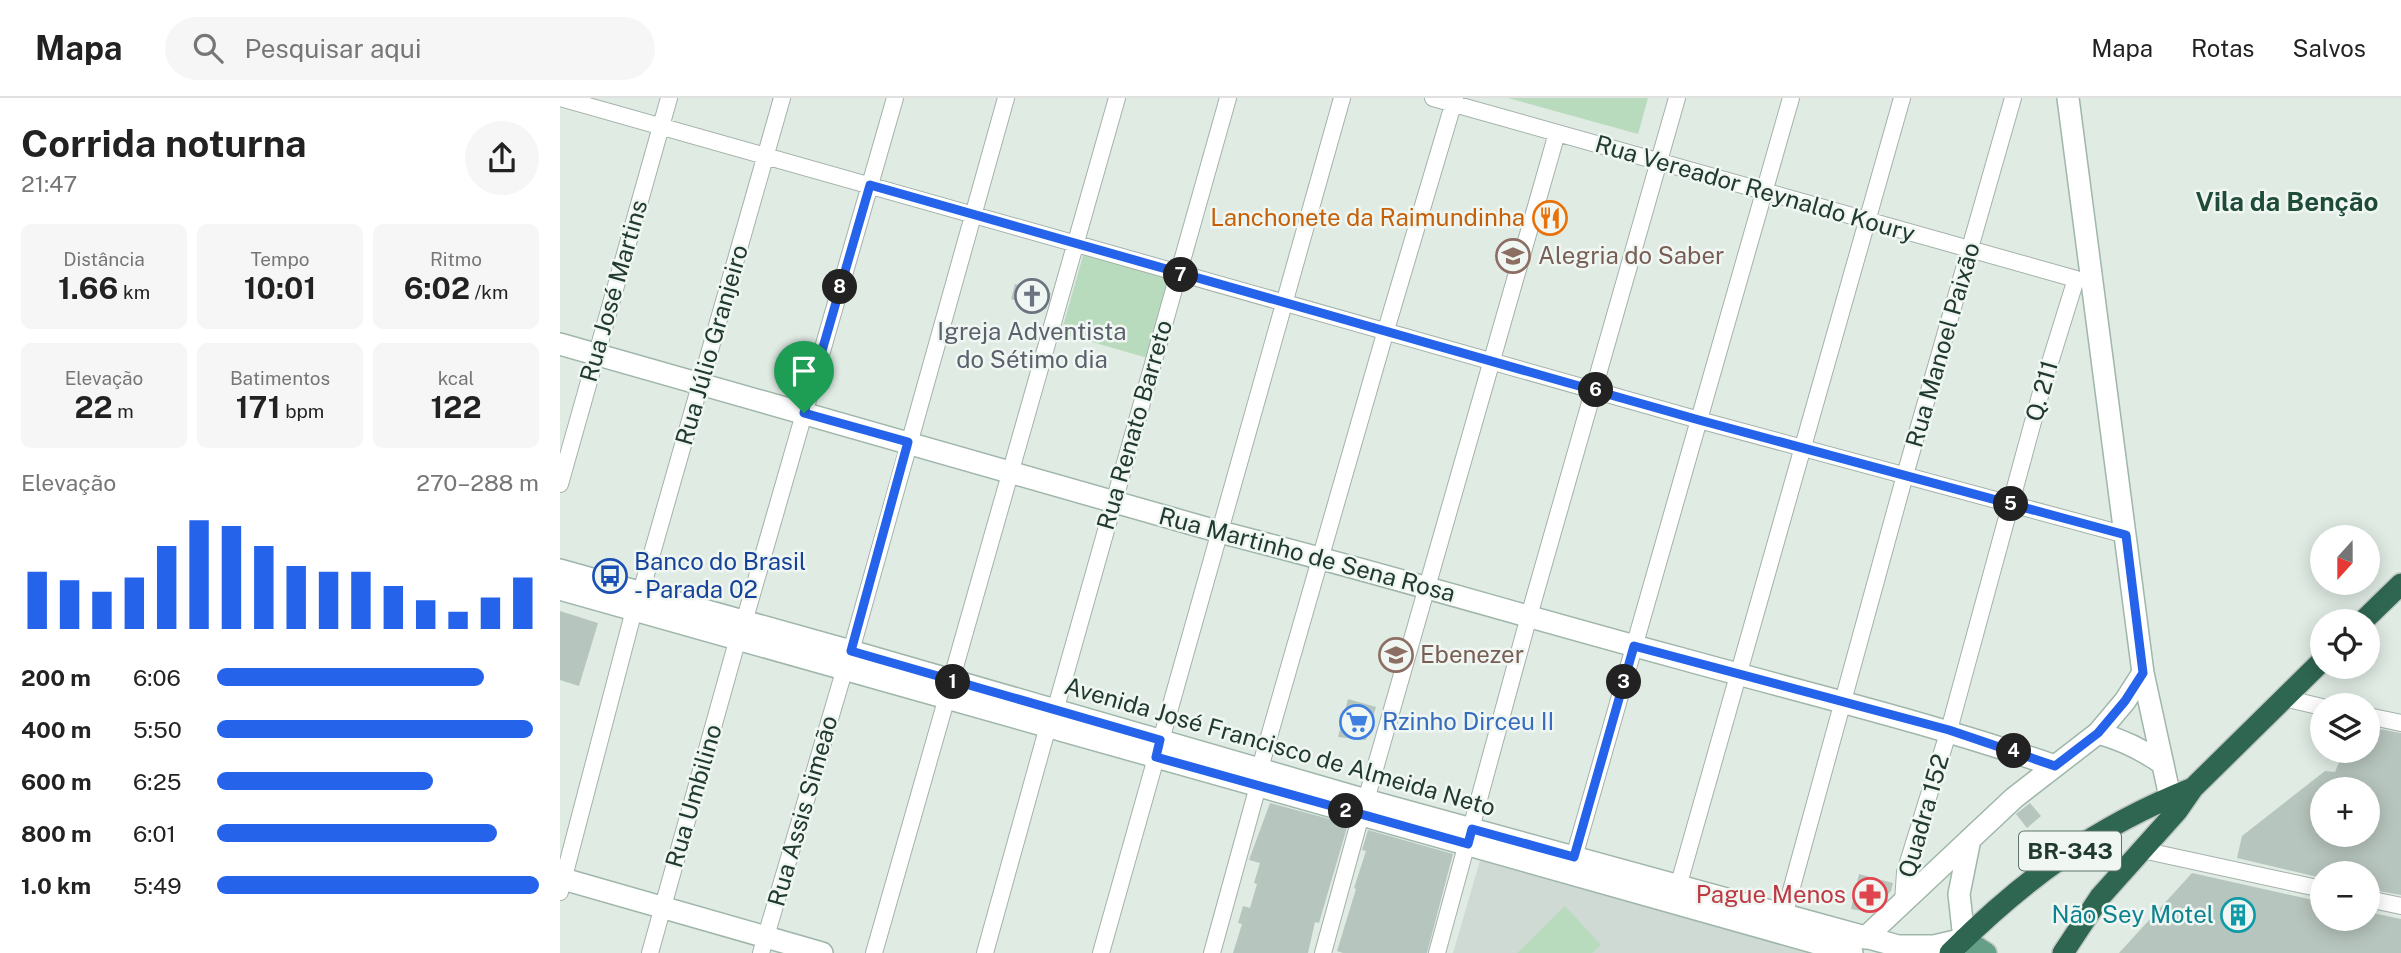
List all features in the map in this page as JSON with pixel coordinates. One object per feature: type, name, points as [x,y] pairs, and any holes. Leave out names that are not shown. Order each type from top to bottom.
[{"type":"highway","points":[[2375,609],[2401,584]]},
{"type":"highway","name":"BR-343","points":[[2063,953],[2100,897],[2177,811],[2193,788],[2310,673]]},
{"type":"highway","name":"BR-343","points":[[1957,946],[2034,876],[2069,852],[2110,827],[2193,788]]},
{"type":"main road","points":[[1957,946],[1986,953]]},
{"type":"street","points":[[560,98],[1699,420],[2126,535]]},
{"type":"street","name":"Rua José Martins","points":[[560,484],[669,98]]},
{"type":"street","name":"Rua Júlio Granjeiro","points":[[561,883],[638,601],[782,98]]},
{"type":"street","name":"Rua Umbilino","points":[[650,953],[894,98]]},
{"type":"street","name":"Rua Assis Simeão","points":[[764,945],[848,660],[1006,98]]},
{"type":"street","points":[[874,953],[1117,98]]},
{"type":"street","name":"Rua Renato Barreto","points":[[985,953],[1228,98]]},
{"type":"street","points":[[1101,953],[1342,98]]},
{"type":"street","name":"Rua Vereador Reynaldo Koury","points":[[1433,98],[1454,101],[1971,250],[2082,271]]},
{"type":"street","points":[[1437,953],[1529,616],[1677,98]]},
{"type":"street","points":[[1574,857],[1791,98]]},
{"type":"street","points":[[1678,887],[1902,98]]},
{"type":"street","name":"Rua Manoel Paixão","points":[[1784,915],[1905,475],[2013,98]]},
{"type":"street","points":[[2068,98],[2082,271],[2126,535],[2143,673],[2170,797]]},
{"type":"street","points":[[1212,953],[1321,558],[1454,101]]},
{"type":"street","points":[[1323,953],[1428,588],[1490,360],[1558,133]]},
{"type":"street","name":"Q. 211","points":[[1949,730],[2042,385],[2082,271]]},
{"type":"street","name":"Rua Martinho de Sena Rosa","points":[[560,344],[1220,532],[1949,730],[2055,766]]},
{"type":"street","name":"Avenida José Francisco de Almeida Neto","points":[[560,570],[638,601],[1859,946],[1957,946]]},
{"type":"street","name":"Avenida José Francisco de Almeida Neto","points":[[560,589],[638,601]]},
{"type":"street","points":[[1859,946],[2014,798],[2098,733],[2125,701],[2143,673]]},
{"type":"street","points":[[2284,698],[2310,703]]},
{"type":"street","points":[[2380,719],[2401,723]]},
{"type":"street","name":"Quadra 152","points":[[1903,902],[1905,872],[1949,730]]},
{"type":"street","points":[[2098,733],[2144,750],[2163,764]]},
{"type":"street","name":"Avenida José Francisco de Almeida Neto","points":[[1470,836],[1574,857],[1784,915],[1859,946]]},
{"type":"street","points":[[1957,946],[1959,894],[1970,839]]},
{"type":"street","points":[[2141,850],[2310,886]]},
{"type":"street","points":[[561,883],[663,908],[764,945],[822,953]]},
{"type":"street","points":[[2380,902],[2401,906]]},
{"type":"shaded area","points":[[1481,857],[1814,953],[1453,953]]},
{"type":"green space","points":[[1508,98],[1648,98],[1638,134]]},
{"type":"green space","points":[[1084,252],[1174,279],[1151,359],[1061,333]]},
{"type":"green space","points":[[1565,906],[1601,945],[1592,953],[1517,953]]},
{"type":"building","name":"Igreja Adventista do Sétimo dia","points":[[1015,284],[1051,293],[1046,309],[1011,299]]},
{"type":"building","points":[[560,611],[598,623],[579,686],[560,680]]},
{"type":"building","name":"Rzinho Dirceu II","points":[[1348,699],[1376,707],[1366,740],[1338,737]]},
{"type":"building","points":[[2380,729],[2401,733],[2401,895],[2380,891],[2380,861],[2310,861],[2310,875],[2237,858],[2242,836],[2310,783],[2310,847],[2380,847],[2380,777],[2317,777],[2325,771],[2335,772],[2339,763],[2380,763]]},
{"type":"building","points":[[1270,803],[1348,824],[1319,923],[1315,922],[1308,953],[1233,953],[1242,924],[1238,923],[1243,906],[1250,908],[1257,884],[1254,883],[1260,863],[1249,860]]},
{"type":"building","points":[[2030,803],[2041,816],[2027,828],[2016,814]]},
{"type":"building","points":[[1368,830],[1453,854],[1427,953],[1337,951],[1366,851],[1362,850]]},
{"type":"building","name":"Não Sey Motel","points":[[2192,873],[2310,899],[2310,931],[2380,931],[2380,915],[2401,919],[2401,953],[2119,953]]},
{"type":"building","name":"Pague Menos","points":[[1859,874],[1893,883],[1891,891],[1883,900],[1863,911],[1851,909]]},
{"type":"place","name":"Lanchonete da Raimundinha","points":[[1550,218]]},
{"type":"place","name":"Alegria do Saber","points":[[1513,256]]},
{"type":"place","name":"Igreja Adventista do Sétimo dia","points":[[1032,296]]},
{"type":"place","name":"Banco do Brasil - Parada 02","points":[[610,576]]},
{"type":"place","name":"Ebenezer","points":[[1396,655]]},
{"type":"place","name":"Rzinho Dirceu II","points":[[1357,722]]},
{"type":"place","name":"Pague Menos","points":[[1870,895]]},
{"type":"place","name":"Não Sey Motel","points":[[2238,915]]},
{"type":"district","name":"Vila da Benção","points":[[2287,202]]},
{"type":"route","points":[[870,185],[1699,420],[2126,535],[2143,673],[2125,701],[2098,733],[2055,766],[1949,730],[1634,646],[1574,857],[1472,829],[1468,844],[1156,757],[1160,740],[851,651],[908,442],[804,413],[870,185]]}]
